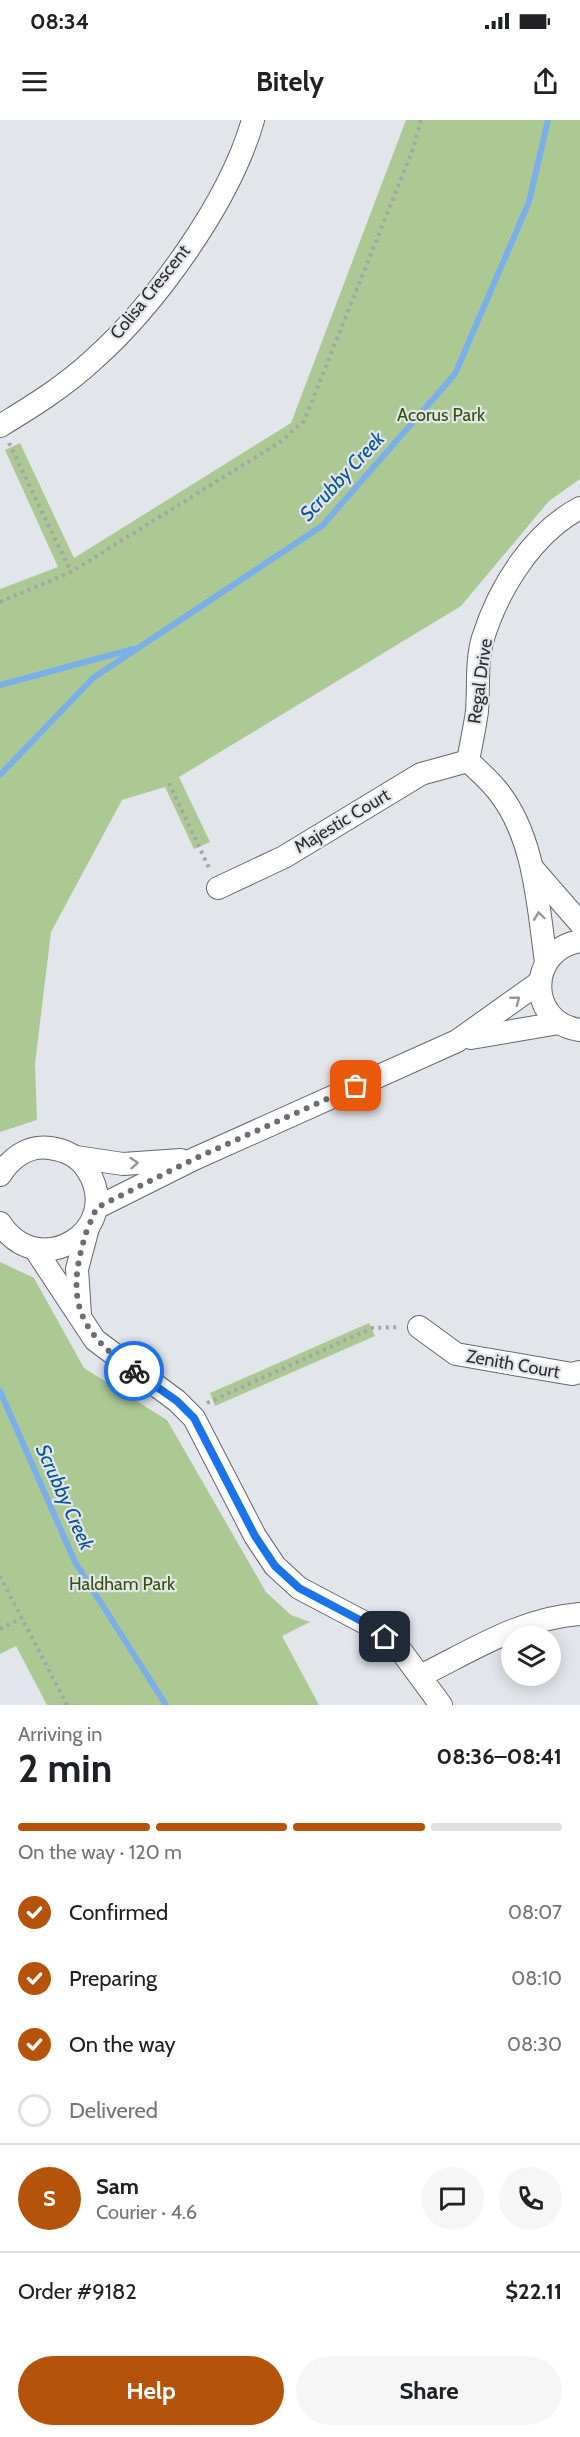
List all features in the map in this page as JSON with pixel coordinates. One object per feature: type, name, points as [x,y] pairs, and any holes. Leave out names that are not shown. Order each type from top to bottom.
[{"type":"street","name":"Colisa Crescent","points":[[0,426],[51,394],[94,360],[146,303],[211,216],[236,169],[254,120]]},
{"type":"street","name":"Regal Drive","points":[[468,761],[477,709],[477,678],[483,639],[500,596],[532,546],[562,518],[580,508]]},
{"type":"street","points":[[468,761],[498,792],[514,821],[533,869],[544,1004],[559,1023]]},
{"type":"street","name":"Majestic Court","points":[[218,888],[284,857],[421,774],[468,761]]},
{"type":"street","points":[[533,869],[580,923]]},
{"type":"street","points":[[458,1041],[543,972],[556,951],[570,943],[580,941]]},
{"type":"street","points":[[18,1243],[50,1250],[65,1246],[78,1239],[92,1218],[194,1159],[458,1041],[559,1023],[580,1030]]},
{"type":"street","points":[[2,1170],[32,1149],[62,1150],[76,1157],[123,1164],[194,1159]]},
{"type":"street","points":[[76,1157],[93,1180],[92,1218],[77,1269],[80,1315]]},
{"type":"street","points":[[0,1223],[80,1315],[95,1340],[177,1401],[194,1418],[255,1536],[275,1566],[299,1588],[371,1626],[399,1648],[422,1675],[441,1705]]},
{"type":"street","name":"Zenith Court","points":[[419,1326],[456,1354],[573,1374],[580,1372]]},
{"type":"street","points":[[422,1675],[520,1626],[557,1616],[580,1614]]},
{"type":"path","points":[[0,602],[71,572],[280,442],[304,421],[413,149],[421,120]]},
{"type":"path","points":[[0,426],[71,572]]},
{"type":"path","points":[[170,783],[218,888]]},
{"type":"path","points":[[210,1409],[207,1402],[372,1328],[419,1326]]},
{"type":"path","points":[[0,1576],[67,1705]]},
{"type":"path","points":[[0,1629],[22,1618]]},
{"type":"green space","name":"Acorus Park","points":[[406,120],[580,120],[580,479],[549,501],[461,606],[179,777],[210,842],[194,849],[165,787],[122,800],[51,932],[35,1064],[37,1120],[0,1132],[0,589],[58,567],[5,450],[20,443],[74,558],[291,423]]},
{"type":"green space","name":"Haldham Park","points":[[0,1262],[34,1278],[84,1368],[167,1420],[266,1592],[291,1615],[310,1622],[282,1636],[319,1705],[47,1705],[16,1646],[0,1654]]},
{"type":"green space","points":[[369,1323],[375,1336],[215,1406],[210,1393]]},
{"type":"waterway","name":"Scrubby Creek","points":[[0,775],[93,678],[322,526],[455,374],[529,202],[548,120]]},
{"type":"waterway","points":[[0,685],[133,649]]},
{"type":"waterway","name":"Scrubby Creek","points":[[0,1391],[75,1562],[166,1705]]},
{"type":"way so far","points":[[134,1371],[95,1340],[80,1315],[77,1269],[96,1208],[194,1159],[356,1086]]},
{"type":"route","points":[[134,1371],[177,1401],[194,1418],[255,1536],[275,1566],[299,1588],[371,1626],[385,1637]]}]
